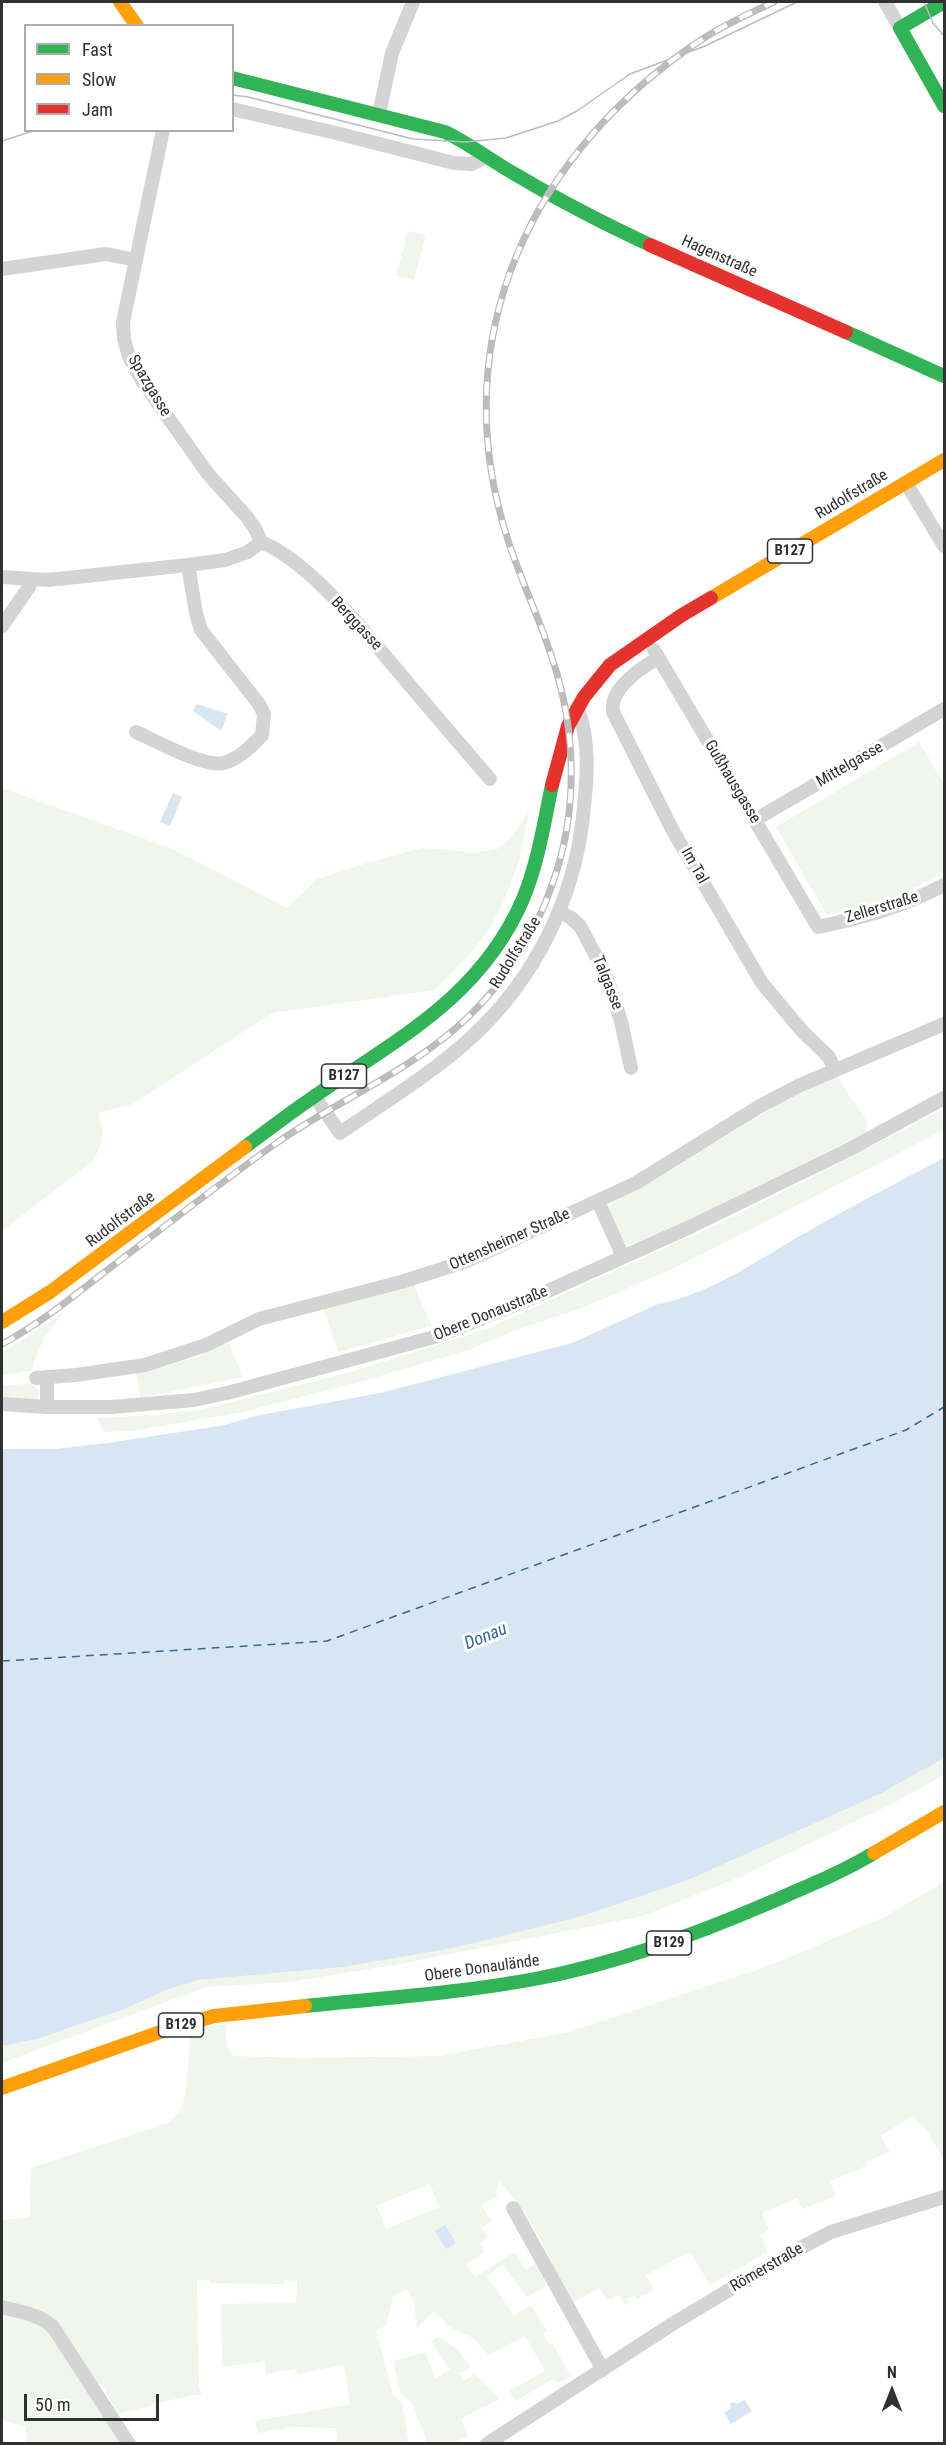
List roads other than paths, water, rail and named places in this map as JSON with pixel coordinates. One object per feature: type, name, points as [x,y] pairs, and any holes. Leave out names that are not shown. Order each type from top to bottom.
[{"type":"main road","points":[[120,2],[136,24]]},
{"type":"main road","points":[[945,2],[900,28],[945,106]]},
{"type":"main road","name":"Hagenstraße","points":[[234,78],[445,132],[466,142],[563,203],[600,222],[945,376]]},
{"type":"main road","name":"Rudolfstraße","points":[[2,1322],[50,1292],[314,1096],[431,1017],[471,979],[502,939],[523,899],[538,854],[555,767],[577,707],[610,665],[646,638],[945,460]]},
{"type":"main road","name":"Obere Donaulände","points":[[2,2088],[173,2028],[214,2016],[465,1990],[540,1978],[611,1961],[708,1929],[809,1886],[857,1863],[945,1812]]},
{"type":"street","points":[[379,114],[392,53],[413,2]]},
{"type":"street","points":[[885,2],[900,28]]},
{"type":"street","points":[[234,109],[342,134],[454,164],[471,164],[487,157]]},
{"type":"street","name":"Spazgasse","points":[[163,132],[123,322],[124,339],[129,357],[143,382],[208,474],[247,517],[261,542]]},
{"type":"street","points":[[2,269],[106,254],[136,260]]},
{"type":"street","points":[[906,483],[945,546]]},
{"type":"street","points":[[2,578],[30,581],[225,560],[248,552],[261,542]]},
{"type":"street","name":"Berggasse","points":[[261,542],[276,548],[338,603],[367,633],[490,779]]},
{"type":"street","points":[[136,732],[208,763],[223,764],[233,759],[261,735],[264,714],[259,704],[201,630],[188,565]]},
{"type":"street","points":[[2,626],[29,587],[30,581]]},
{"type":"street","name":"Gußhausgasse","points":[[646,638],[818,927]]},
{"type":"street","name":"Im Tal","points":[[658,658],[643,667],[617,694],[612,705],[613,712],[673,831],[762,983],[802,1031],[829,1057],[835,1070]]},
{"type":"street","name":"Rudolfstraße","points":[[314,1096],[340,1133],[424,1075],[472,1037],[514,991],[559,912],[575,865],[585,796],[586,744],[577,707]]},
{"type":"street","name":"Mittelgasse","points":[[754,820],[945,709]]},
{"type":"street","name":"Zellerstraße","points":[[818,927],[884,911],[914,901],[945,885]]},
{"type":"street","name":"Talgasse","points":[[559,912],[570,917],[580,926],[605,973],[621,1021],[631,1068]]},
{"type":"street","name":"Ottensheimer Straße","points":[[47,1407],[41,1378],[119,1370],[180,1354],[259,1320],[401,1282],[467,1261],[636,1183],[779,1096],[945,1024]]},
{"type":"street","name":"Obere Donaustraße","points":[[2,1404],[111,1407],[194,1400],[438,1336],[494,1315],[767,1191],[945,1098]]},
{"type":"street","points":[[598,1201],[623,1257]]},
{"type":"street","name":"Römerstraße","points":[[487,2444],[674,2323],[791,2253],[831,2232],[945,2197]]},
{"type":"street","points":[[513,2208],[603,2370]]},
{"type":"street","points":[[2,2307],[34,2315],[53,2327],[129,2444]]},
{"type":"water","points":[[197,704],[228,714],[221,731],[193,711]]},
{"type":"water","points":[[173,793],[182,797],[170,826],[160,822]]},
{"type":"water","name":"Donau","points":[[944,1158],[944,1758],[882,1793],[686,1881],[579,1917],[454,1948],[343,1967],[198,1980],[166,1990],[125,2009],[37,2039],[2,2046],[2,1449],[56,1449],[225,1425],[255,1416],[380,1393],[572,1343],[658,1304],[713,1285]]},
{"type":"water","points":[[445,2225],[456,2243],[446,2249],[435,2231]]},
{"type":"water","points":[[745,2400],[752,2411],[731,2424],[724,2413],[731,2408],[730,2403],[737,2404]]},
{"type":"tram line","points":[[234,95],[413,139],[466,142],[506,138],[558,121],[577,111],[630,74],[705,46],[797,2]]},
{"type":"tram line","points":[[924,2],[933,23],[944,36]]},
{"type":"tram line","points":[[2,141],[30,132]]},
{"type":"railway","points":[[2,1344],[54,1311],[278,1142],[400,1069],[447,1036],[495,988],[528,939],[545,903],[560,858],[570,801],[570,745],[561,688],[548,645],[507,537],[490,463],[487,390],[496,321],[517,254],[549,192],[592,135],[644,83],[704,38],[729,23],[774,2]]}]
